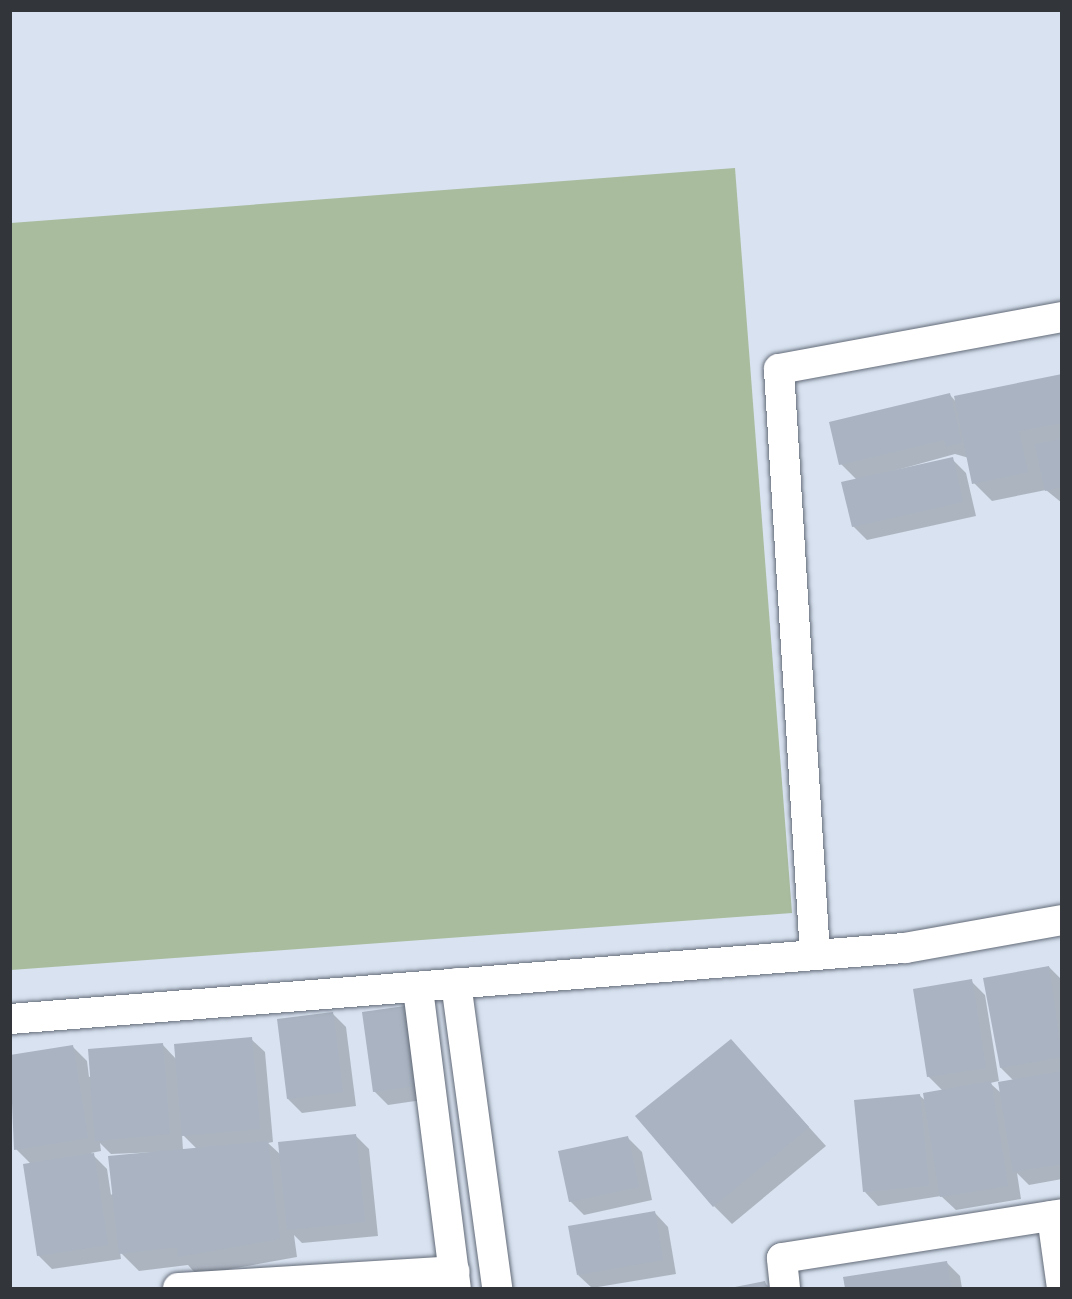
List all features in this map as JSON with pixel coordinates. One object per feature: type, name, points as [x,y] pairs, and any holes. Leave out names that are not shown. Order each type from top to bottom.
[{"type":"street","points":[[815,955],[779,369],[1062,316]]},
{"type":"street","points":[[10,1019],[418,989],[456,983],[905,948],[1062,920]]},
{"type":"street","points":[[456,983],[497,1288]]},
{"type":"street","points":[[178,1288],[455,1280],[418,989]]},
{"type":"street","points":[[785,1288],[782,1258],[1057,1215],[1062,1288]]},
{"type":"green space","points":[[735,168],[792,913],[11,970],[11,223]]},
{"type":"building","points":[[1062,374],[1062,423],[1019,431],[1028,472],[972,484],[954,396]]},
{"type":"building","points":[[950,393],[962,443],[946,447],[944,440],[839,465],[829,422]]},
{"type":"building","points":[[1062,439],[1062,487],[1045,491],[1035,444]]},
{"type":"building","points":[[953,457],[963,502],[852,527],[841,482]]},
{"type":"building","points":[[1049,966],[1062,1057],[1000,1068],[983,978]]},
{"type":"building","points":[[972,979],[986,1068],[927,1077],[913,989]]},
{"type":"building","points":[[412,1005],[423,1085],[373,1092],[362,1012]]},
{"type":"building","points":[[333,1012],[343,1092],[287,1099],[277,1019]]},
{"type":"building","points":[[252,1037],[260,1129],[182,1136],[174,1044]]},
{"type":"building","points":[[731,1039],[809,1127],[713,1207],[635,1116]]},
{"type":"building","points":[[163,1043],[170,1134],[95,1141],[88,1049]]},
{"type":"building","points":[[73,1045],[88,1138],[14,1150],[10,1055]]},
{"type":"building","points":[[1062,1071],[1062,1164],[1013,1172],[998,1082]]},
{"type":"building","points":[[991,1081],[1008,1186],[940,1197],[923,1093]]},
{"type":"building","points":[[920,1094],[929,1186],[863,1192],[854,1100]]},
{"type":"building","points":[[356,1134],[365,1222],[287,1230],[278,1142]]},
{"type":"building","points":[[628,1136],[639,1187],[569,1202],[558,1151]]},
{"type":"building","points":[[268,1141],[280,1239],[178,1257],[177,1247],[119,1254],[108,1156]]},
{"type":"building","points":[[94,1153],[108,1245],[37,1256],[23,1164]]},
{"type":"building","points":[[655,1211],[663,1260],[577,1275],[568,1226]]},
{"type":"building","points":[[947,1261],[951,1288],[845,1288],[843,1277]]},
{"type":"building","points":[[765,1281],[767,1288],[735,1288],[735,1287]]}]
